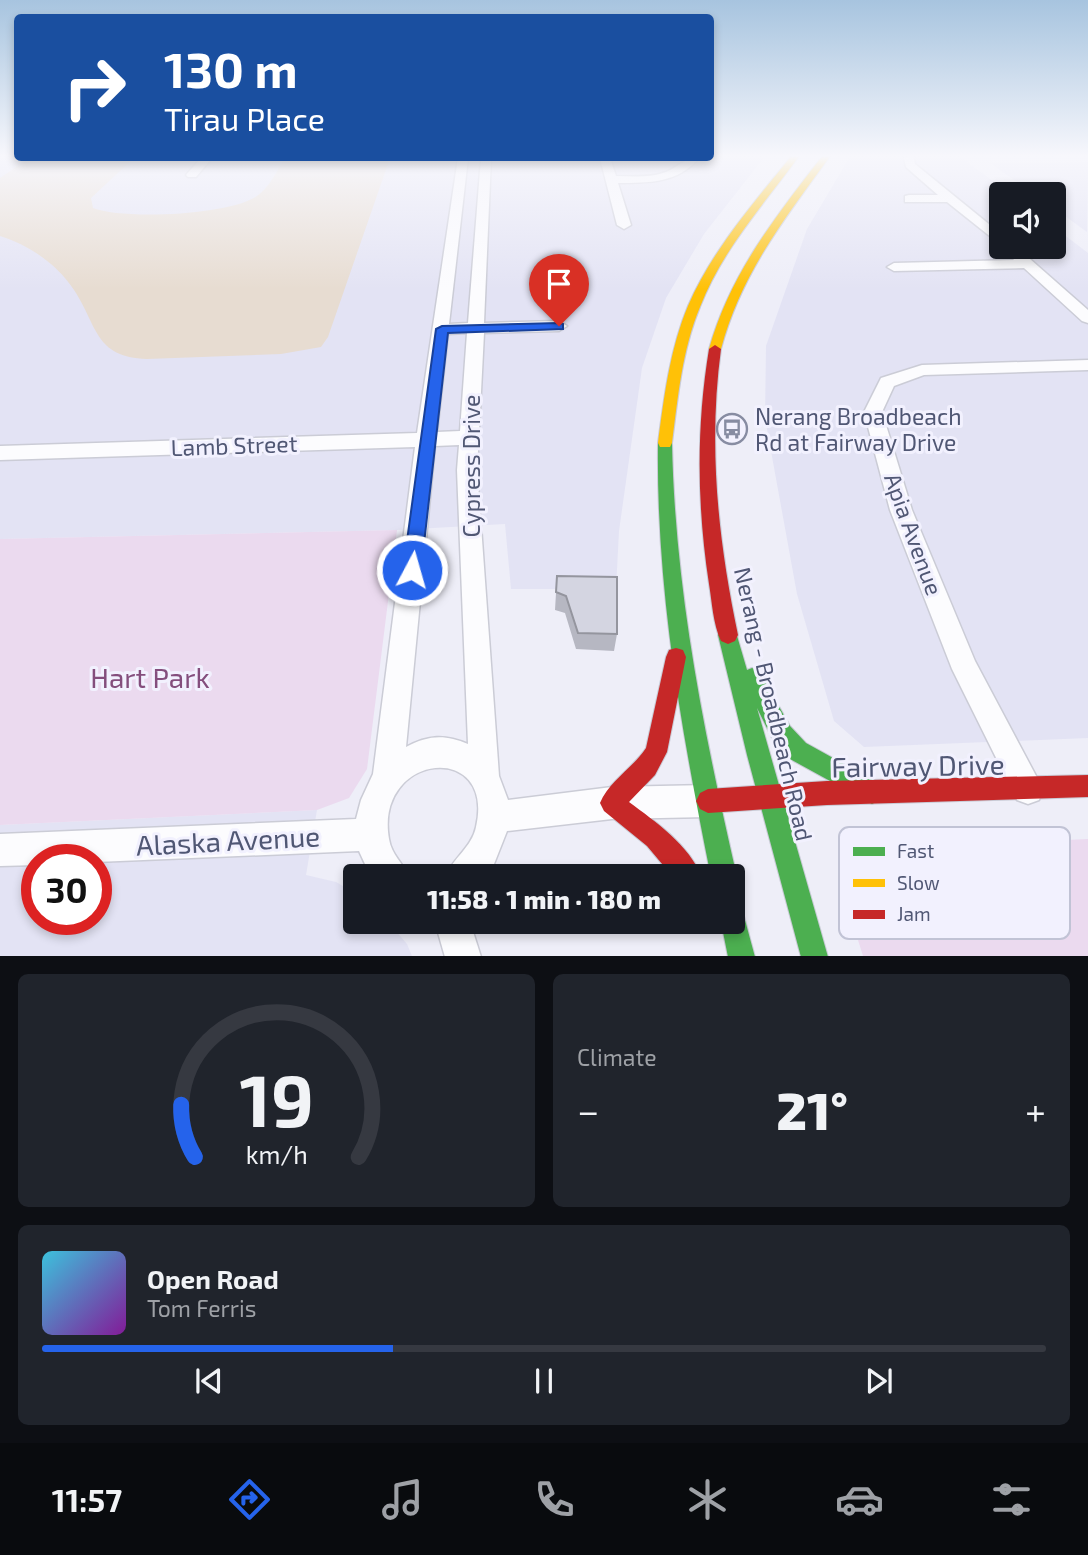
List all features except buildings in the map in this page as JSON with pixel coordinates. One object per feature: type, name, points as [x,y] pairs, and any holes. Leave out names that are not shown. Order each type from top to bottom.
[{"type":"main road","points":[[720,864],[679,646],[667,556],[663,482],[667,417],[675,368],[694,306],[712,270],[763,200]]},
{"type":"main road","name":"Nerang - Broadbeach Road","points":[[795,200],[744,270],[725,311],[710,381],[707,470],[711,521],[729,635],[770,797],[815,956]]},
{"type":"main road","points":[[729,635],[782,734],[805,755],[872,792]]},
{"type":"main road","points":[[679,646],[664,704],[656,752],[647,767],[612,803],[656,837],[679,864]]},
{"type":"main road","name":"Fairway Drive","points":[[708,801],[872,792],[1088,786]]},
{"type":"main road","points":[[731,934],[741,950]]},
{"type":"street","name":"Cypress Drive","points":[[388,779],[426,439],[458,200]]},
{"type":"street","name":"Cypress Drive","points":[[484,200],[467,470],[484,775],[492,795],[494,817]]},
{"type":"street","points":[[617,200],[624,225]]},
{"type":"street","points":[[953,200],[989,231]]},
{"type":"street","points":[[1021,259],[1088,318]]},
{"type":"street","points":[[894,267],[1027,264]]},
{"type":"street","points":[[442,329],[559,326]]},
{"type":"street","name":"Apia Avenue","points":[[1028,789],[965,669],[901,510],[873,412],[887,382],[922,370],[1088,365]]},
{"type":"street","name":"Lamb Street","points":[[0,453],[468,438]]},
{"type":"street","points":[[383,864],[377,856],[372,834],[374,810],[388,779],[416,757],[438,752],[459,755],[484,775]]},
{"type":"street","points":[[474,864],[485,851],[494,817],[612,803],[708,801]]},
{"type":"street","name":"Alaska Avenue","points":[[0,850],[372,834]]},
{"type":"street","points":[[456,934],[463,956]]},
{"type":"shaded area","points":[[0,200],[731,200],[704,234],[666,298],[642,368],[619,531],[616,589],[511,589],[505,524],[397,530],[0,539]]},
{"type":"shaded area","points":[[0,200],[91,200],[93,208],[108,212],[176,214],[224,208],[249,200],[376,200],[328,337],[321,347],[281,354],[147,359],[117,352],[107,346],[100,337],[74,290],[51,264],[32,250],[0,236]]},
{"type":"shaded area","points":[[824,200],[989,200],[989,259],[1066,259],[1066,236],[1088,253],[1088,738],[864,747],[834,721],[797,594],[765,418],[766,346],[807,229]]},
{"type":"shaded area","points":[[1066,200],[1087,200],[1087,232],[1066,217]]},
{"type":"shaded area","points":[[317,810],[306,875],[343,886],[343,934],[398,934],[412,956],[0,956],[0,825]]},
{"type":"green space","name":"Hart Park","points":[[397,530],[367,769],[349,798],[317,810],[0,825],[0,539]]},
{"type":"green space","points":[[1088,839],[1088,956],[863,956],[858,939],[1070,939],[1070,840]]},
{"type":"traffic: fast","points":[[665,443],[668,553],[681,662],[721,864]]},
{"type":"traffic: fast","points":[[728,635],[758,755],[815,956]]},
{"type":"traffic: fast","points":[[752,678],[782,734],[798,751],[872,792]]},
{"type":"traffic: fast","points":[[737,934],[742,956]]},
{"type":"traffic: slow","points":[[665,443],[678,356],[694,306],[727,246],[761,200]]},
{"type":"traffic: slow","points":[[715,349],[732,295],[745,270],[794,200]]},
{"type":"traffic: jam","points":[[715,349],[706,456],[715,564],[728,635]]},
{"type":"traffic: jam","points":[[676,657],[656,752],[647,767],[612,803],[656,837],[679,864]]},
{"type":"traffic: jam","points":[[708,801],[827,793],[1088,786]]},
{"type":"place","name":"Nerang Broadbeach Rd at Fairway Drive","points":[[732,429]]},
{"type":"route","points":[[412,570],[426,439],[442,329],[559,326]]}]
